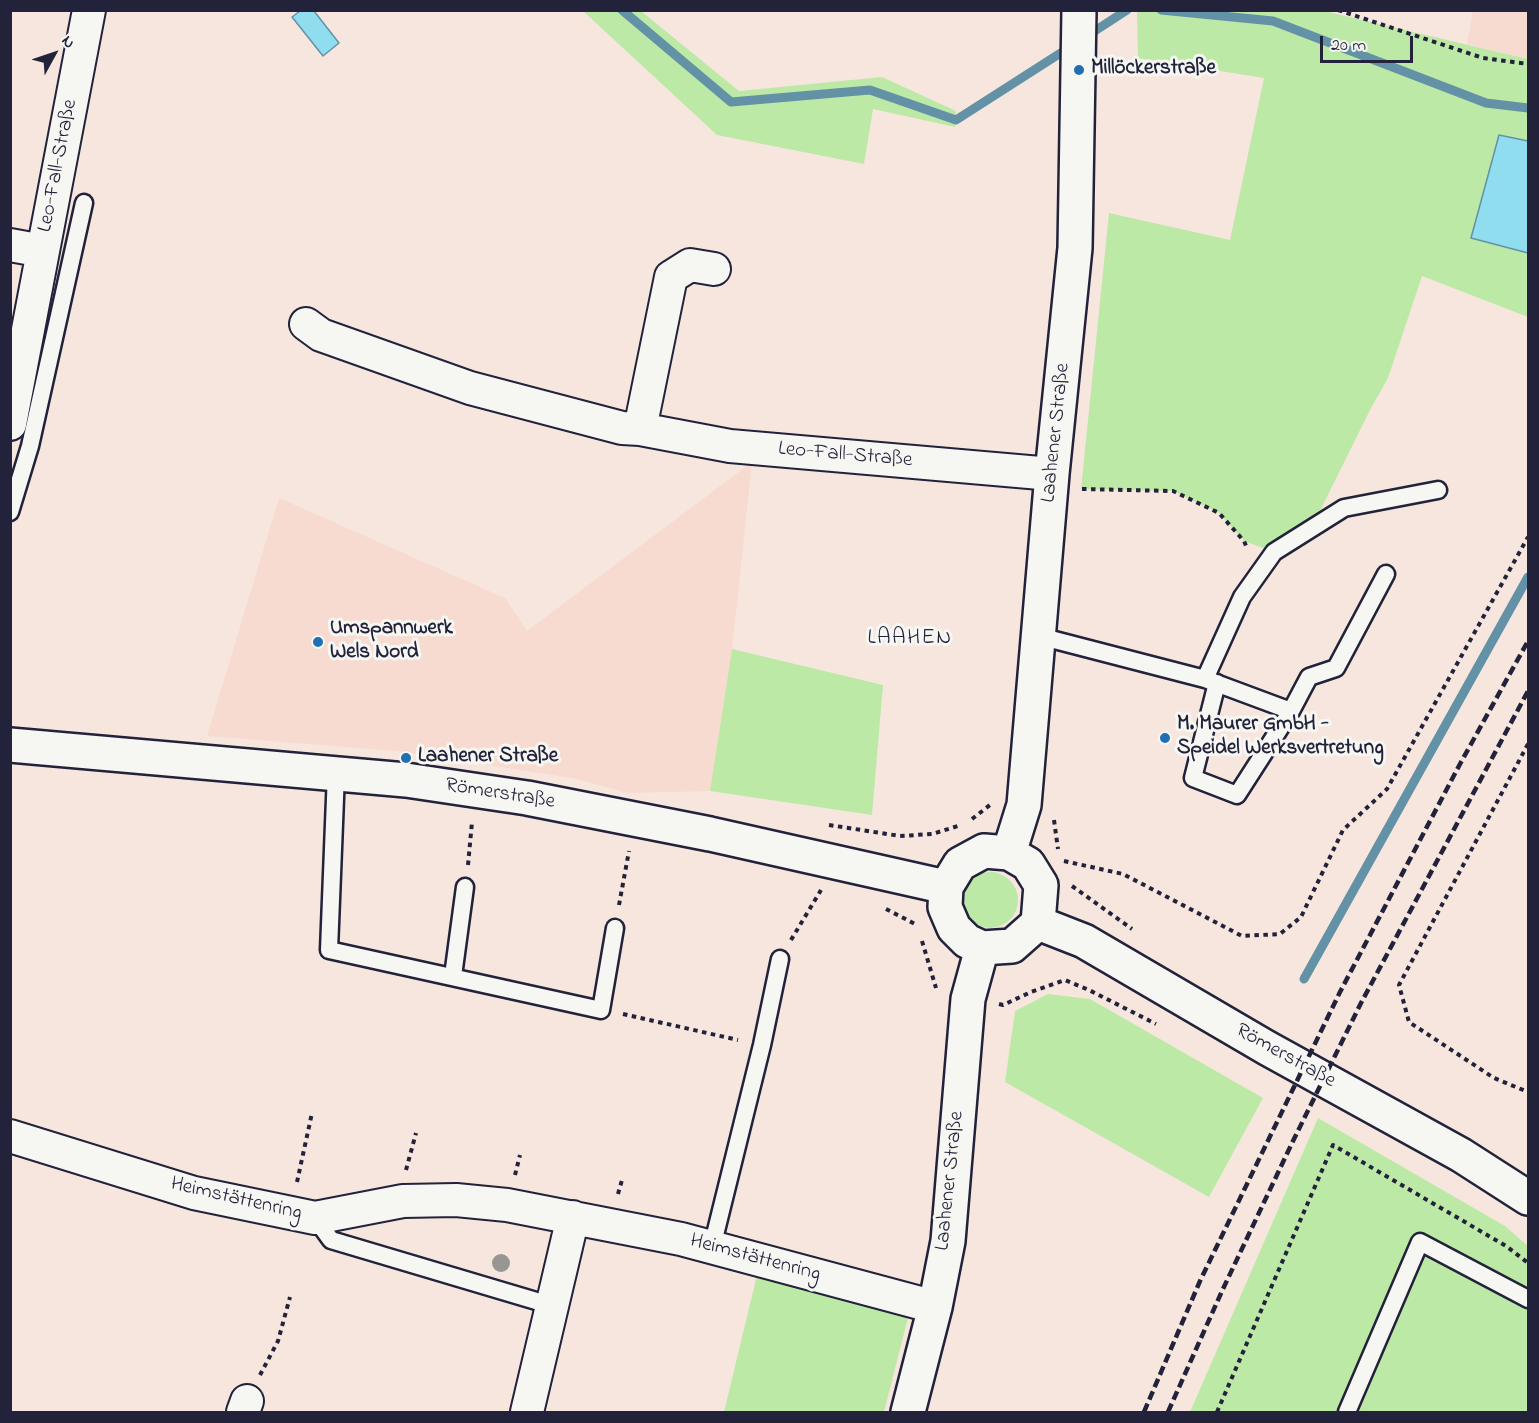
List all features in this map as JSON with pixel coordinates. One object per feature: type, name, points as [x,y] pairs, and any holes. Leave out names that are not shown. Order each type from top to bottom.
[{"type":"main road","name":"Laahener Straße","points":[[1009,853],[1024,805],[1052,474],[1075,248],[1079,13]]},
{"type":"main road","name":"Römerstraße","points":[[10,745],[406,780],[538,801],[710,834],[946,887]]},
{"type":"main road","points":[[984,851],[1009,853],[1028,864],[1041,885],[1038,923],[1012,946],[982,948],[967,941],[954,928],[945,906],[946,887],[960,864],[984,851]]},
{"type":"main road","name":"Römerstraße","points":[[1038,923],[1084,941],[1267,1048],[1461,1155],[1528,1198]]},
{"type":"main road","name":"Laahener Straße","points":[[908,1413],[948,1240],[968,999],[982,948]]},
{"type":"street","name":"Leo-Fall-Straße","points":[[10,424],[89,10]]},
{"type":"street","name":"Leo-Fall-Straße","points":[[10,245],[43,251]]},
{"type":"street","points":[[640,429],[671,277],[690,265],[714,269]]},
{"type":"street","name":"Leo-Fall-Straße","points":[[306,324],[321,335],[470,388],[622,428],[640,429],[730,446],[1052,474]]},
{"type":"street","name":"Heimstättenring","points":[[10,1136],[194,1193],[303,1215],[403,1201],[456,1200],[507,1205],[681,1239],[934,1307]]},
{"type":"street","points":[[527,1413],[573,1217]]},
{"type":"lane","points":[[10,512],[30,446],[84,203]]},
{"type":"lane","points":[[1386,574],[1335,668],[1309,677],[1291,711],[1237,795],[1193,778],[1211,681],[1242,597],[1274,552],[1344,508],[1438,490]]},
{"type":"lane","points":[[1039,636],[1211,681],[1291,711]]},
{"type":"lane","points":[[336,773],[329,950],[602,1010],[615,928]]},
{"type":"lane","points":[[453,976],[465,887]]},
{"type":"lane","points":[[712,1247],[762,1045],[780,959]]},
{"type":"lane","points":[[303,1215],[331,1240],[553,1306]]},
{"type":"lane","points":[[1347,1413],[1420,1242],[1528,1299]]},
{"type":"path","points":[[1338,10],[1483,58],[1528,64]]},
{"type":"path","points":[[1081,489],[1173,491],[1219,513],[1244,541],[1259,574]]},
{"type":"path","points":[[1060,860],[1123,874],[1242,936],[1280,934],[1300,917],[1343,830],[1387,789],[1528,537]]},
{"type":"path","points":[[1528,744],[1399,985],[1409,1022],[1494,1078],[1528,1092]]},
{"type":"path","points":[[465,887],[473,817]]},
{"type":"path","points":[[615,928],[629,849]]},
{"type":"path","points":[[780,959],[821,890]]},
{"type":"path","points":[[881,906],[918,926]]},
{"type":"path","points":[[921,937],[937,993],[968,999]]},
{"type":"path","points":[[1003,1005],[1065,980]]},
{"type":"path","points":[[602,1010],[762,1045]]},
{"type":"path","points":[[303,1215],[312,1113]]},
{"type":"path","points":[[1217,1413],[1334,1145],[1506,1246],[1528,1263]]},
{"type":"path","points":[[245,1407],[278,1341],[290,1297]]},
{"type":"shaded area","points":[[1473,11],[1528,11],[1528,59],[1467,44]]},
{"type":"shaded area","points":[[752,462],[732,649],[710,791],[628,793],[572,778],[397,751],[207,736],[279,498],[505,598],[527,631]]},
{"type":"green space","points":[[583,11],[641,11],[739,91],[882,77],[956,111],[955,127],[873,109],[864,164],[717,135]]},
{"type":"green space","points":[[1137,11],[1324,11],[1528,59],[1528,317],[1422,276],[1388,378],[1311,529],[1274,552],[1244,541],[1219,513],[1173,491],[1081,489],[1109,213],[1230,240],[1264,78],[1138,58]]},
{"type":"green space","points":[[732,649],[883,685],[872,815],[710,791]]},
{"type":"green space","points":[[990,872],[1010,880],[1018,900],[1010,920],[990,928],[970,920],[962,900],[970,880]]},
{"type":"green space","points":[[1048,994],[1090,999],[1263,1098],[1209,1197],[1005,1082],[1015,1011]]},
{"type":"green space","points":[[1318,1118],[1505,1226],[1528,1246],[1528,1412],[1190,1412]]},
{"type":"green space","points":[[757,1275],[910,1310],[884,1412],[724,1412]]},
{"type":"water","points":[[300,11],[314,11],[339,43],[323,56],[292,17]]},
{"type":"water","points":[[1499,135],[1528,141],[1528,253],[1471,238]]},
{"type":"waterway","points":[[622,10],[731,102],[870,90],[956,120],[1070,47]]},
{"type":"waterway","points":[[1087,36],[1127,10]]},
{"type":"waterway","points":[[1161,10],[1273,21],[1486,103],[1528,108]]},
{"type":"waterway","points":[[1304,979],[1528,577]]},
{"type":"railway","points":[[1144,1412],[1200,1281],[1340,992],[1460,764],[1528,641]]},
{"type":"railway","points":[[1168,1412],[1222,1291],[1361,1003],[1528,691]]},
{"type":"place","name":"Millöckerstraße","points":[[1079,70]]},
{"type":"place","name":"Umspannwerk Wels Nord","points":[[318,642]]},
{"type":"place","name":"M. Maurer GmbH - Speidel Werksvertretung","points":[[1165,738]]},
{"type":"place","name":"Laahener Straße","points":[[406,758]]},
{"type":"district","name":"LAAHEN","points":[[910,639]]}]
